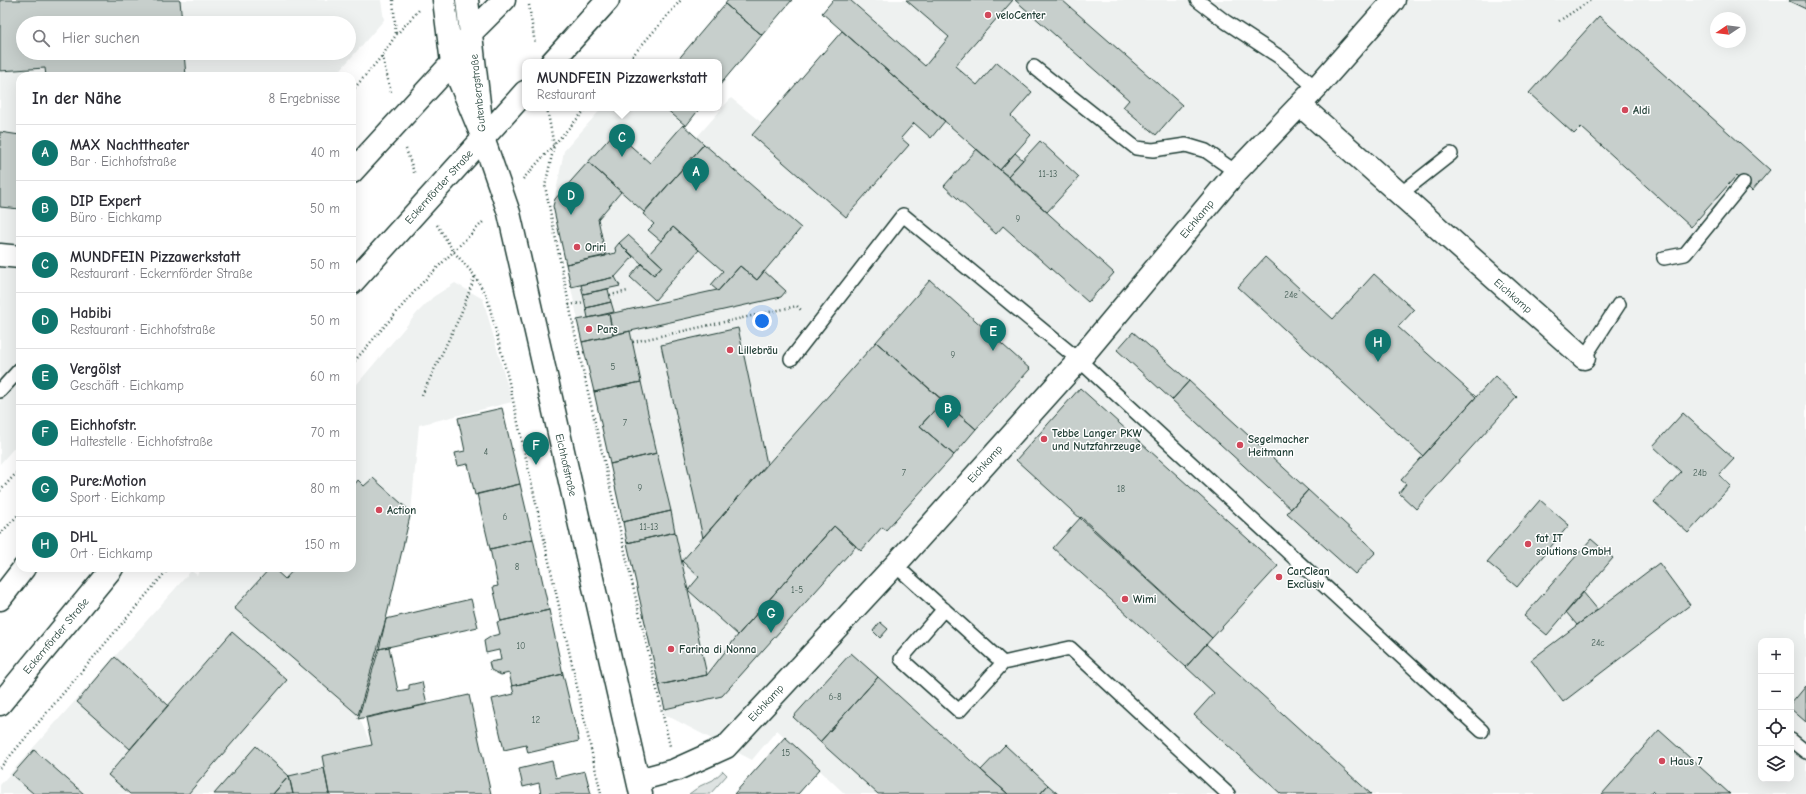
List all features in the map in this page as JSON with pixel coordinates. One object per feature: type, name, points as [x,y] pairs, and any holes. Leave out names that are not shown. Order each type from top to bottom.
[{"type":"street","name":"Gutenbergstraße","points":[[467,0],[483,138]]},
{"type":"street","points":[[356,167],[452,62],[471,33],[504,0]]},
{"type":"street","points":[[555,59],[608,0]]},
{"type":"street","name":"Eichkamp","points":[[640,787],[726,747],[895,565],[1079,360],[1236,172],[1316,88],[1394,0]]},
{"type":"street","name":"Gutenbergstraße","points":[[434,2],[452,62],[483,138]]},
{"type":"street","name":"Eckernförder Straße","points":[[356,279],[522,95]]},
{"type":"street","name":"Eichkamp","points":[[1300,105],[1399,195],[1584,358]]},
{"type":"street","name":"Eichhofstraße","points":[[483,138],[509,213],[640,787]]},
{"type":"street","points":[[0,255],[16,257]]},
{"type":"street","points":[[0,599],[21,572]]},
{"type":"street","name":"Eckernförder Straße","points":[[1,700],[109,572]]},
{"type":"lane","points":[[1197,0],[1226,22],[1281,58],[1316,88]]},
{"type":"lane","points":[[1034,67],[1136,148],[1153,150],[1186,145],[1206,151],[1236,172]]},
{"type":"lane","points":[[1399,195],[1450,154]]},
{"type":"lane","points":[[1664,258],[1685,254],[1743,183]]},
{"type":"lane","points":[[790,359],[903,215],[1079,360],[1482,731]]},
{"type":"lane","points":[[1584,358],[1620,304]]},
{"type":"lane","points":[[0,391],[16,373]]},
{"type":"lane","points":[[895,565],[1003,663]]},
{"type":"lane","points":[[944,609],[901,659],[959,711],[1003,663],[1070,648],[1228,794]]},
{"type":"lane","points":[[1794,742],[1806,752]]},
{"type":"path","points":[[392,0],[396,35]]},
{"type":"path","points":[[528,0],[536,46]]},
{"type":"path","points":[[630,59],[681,0]]},
{"type":"path","points":[[1559,21],[1591,0]]},
{"type":"path","points":[[356,86],[382,56],[396,35],[434,2]]},
{"type":"path","points":[[382,56],[407,154],[426,201],[441,233],[454,252],[475,276],[487,297],[508,378],[601,794]]},
{"type":"path","points":[[548,111],[554,146],[545,186],[579,353],[675,770]]},
{"type":"path","points":[[356,359],[421,284],[454,252]]},
{"type":"path","points":[[422,395],[460,316],[475,276]]},
{"type":"path","points":[[610,296],[628,292]]},
{"type":"path","points":[[569,305],[584,302]]},
{"type":"path","points":[[632,342],[797,306],[817,325]]},
{"type":"path","points":[[579,353],[585,352]]},
{"type":"path","points":[[0,491],[16,473]]},
{"type":"path","points":[[0,534],[16,517]]},
{"type":"path","points":[[0,768],[166,572]]},
{"type":"shaded area","points":[[0,0],[381,0],[384,20],[356,52],[356,16],[16,16],[16,60],[349,60],[338,72],[16,72],[16,446],[0,464]]},
{"type":"shaded area","points":[[833,0],[1806,0],[1806,794],[845,794],[777,730],[752,760],[664,714],[553,206],[564,151],[599,111],[667,111],[697,137],[720,111],[722,111],[722,108],[731,98],[762,123],[842,31],[822,13]]},
{"type":"shaded area","points":[[455,283],[483,299],[512,402],[419,425],[411,512],[386,619],[358,715],[392,794],[0,794],[0,785],[190,572],[197,575],[200,572],[356,572],[356,385],[418,312],[433,297]]},
{"type":"shaded area","points":[[723,771],[727,775],[710,794],[689,794],[700,786],[713,780]]},
{"type":"building","points":[[0,0],[180,0],[181,16],[16,16],[16,60],[185,60],[186,72],[46,72],[45,68],[0,71]]},
{"type":"building","points":[[728,0],[792,0],[762,35],[725,4]]},
{"type":"building","points":[[833,0],[850,0],[925,66],[949,37],[906,0],[1013,0],[955,66],[977,85],[997,62],[1032,92],[1011,116],[1031,135],[1000,170],[822,13]]},
{"type":"building","points":[[1015,0],[1062,0],[1182,105],[1156,135],[1123,107],[1129,100]]},
{"type":"building","points":[[1806,0],[1806,9],[1789,1]]},
{"type":"building","points":[[725,4],[762,35],[722,82],[722,59],[679,59]]},
{"type":"building","name":"Aldi","points":[[1599,16],[1770,170],[1752,191],[1736,176],[1691,227],[1581,127],[1574,134],[1529,93]]},
{"type":"building","points":[[842,31],[945,121],[931,138],[914,123],[901,138],[909,145],[846,217],[752,135]]},
{"type":"building","points":[[668,111],[698,111],[686,126]]},
{"type":"building","points":[[683,125],[704,144],[644,212],[588,162],[615,132],[650,163]]},
{"type":"building","points":[[0,132],[16,134],[16,209],[0,207]]},
{"type":"building","points":[[1040,141],[1079,177],[1047,212],[1008,176]]},
{"type":"building","points":[[704,144],[801,228],[757,280],[740,266],[718,291],[711,285],[723,271],[673,227],[661,241],[648,230],[654,224],[643,214]]},
{"type":"building","points":[[977,149],[1114,273],[1088,302],[1003,226],[996,234],[944,186]]},
{"type":"building","points":[[1015,153],[1023,160],[1008,176],[1000,170]]},
{"type":"building","points":[[588,162],[621,192],[598,219],[606,256],[566,264],[553,206],[555,199]]},
{"type":"building","points":[[673,227],[699,250],[655,300],[630,277],[641,264],[654,275],[662,266],[649,254]]},
{"type":"building","points":[[628,235],[662,266],[654,275],[619,243]]},
{"type":"building","points":[[619,243],[633,257],[615,277],[571,287],[566,264],[616,253],[615,248]]},
{"type":"building","points":[[1265,257],[1333,319],[1374,274],[1414,310],[1398,327],[1476,397],[1423,456],[1238,287]]},
{"type":"building","points":[[740,266],[757,280],[764,271],[786,291],[781,297],[613,335],[609,314],[718,291]]},
{"type":"building","points":[[615,277],[620,286],[583,294],[581,285]]},
{"type":"building","points":[[930,280],[1030,369],[976,429],[876,342]]},
{"type":"building","points":[[608,289],[611,302],[586,308],[583,294]]},
{"type":"building","points":[[611,302],[614,312],[588,318],[586,308]]},
{"type":"building","points":[[609,314],[613,335],[582,342],[577,320]]},
{"type":"building","points":[[738,328],[767,464],[703,538],[661,345]]},
{"type":"building","points":[[630,331],[641,382],[594,392],[582,342]]},
{"type":"building","points":[[1133,332],[1189,381],[1172,400],[1117,350]]},
{"type":"building","points":[[876,342],[943,401],[920,426],[954,455],[886,530],[882,527],[861,551],[834,526],[738,635],[688,590],[699,577],[682,561]]},
{"type":"building","points":[[1495,376],[1517,397],[1416,509],[1399,493],[1406,484],[1401,480]]},
{"type":"building","name":"Segelmacher Heitmann","points":[[1189,381],[1308,490],[1291,509],[1172,400]]},
{"type":"building","points":[[641,382],[657,453],[610,464],[594,392]]},
{"type":"building","points":[[1080,388],[1278,566],[1212,638],[1016,460]]},
{"type":"building","points":[[943,401],[976,429],[954,455],[920,426]]},
{"type":"building","points":[[502,408],[520,484],[475,495],[468,464],[458,466],[455,453],[465,451],[458,418]]},
{"type":"building","points":[[1683,413],[1734,459],[1719,475],[1731,486],[1688,533],[1654,502],[1681,472],[1653,446]]},
{"type":"building","points":[[657,453],[671,511],[623,522],[610,464]]},
{"type":"building","points":[[373,478],[411,512],[386,619],[358,715],[234,608],[266,572],[277,572],[285,579],[291,572],[356,572],[356,483],[358,480],[364,486]]},
{"type":"building","points":[[520,484],[533,539],[490,549],[477,494]]},
{"type":"building","points":[[1308,490],[1376,552],[1355,574],[1287,513]]},
{"type":"building","name":"fat IT solutions GmbH","points":[[1540,500],[1569,525],[1517,587],[1487,562]]},
{"type":"building","points":[[671,511],[675,532],[627,543],[623,522]]},
{"type":"building","points":[[1081,517],[1212,638],[1186,667],[1053,548]]},
{"type":"building","points":[[834,526],[856,546],[722,696],[665,709],[659,685],[707,675],[738,635]]},
{"type":"building","points":[[675,532],[707,675],[659,685],[627,543]]},
{"type":"building","points":[[533,539],[549,610],[501,621],[493,587],[498,586],[490,549]]},
{"type":"building","points":[[1591,539],[1613,558],[1547,635],[1524,616]]},
{"type":"building","points":[[1659,563],[1690,605],[1563,702],[1531,660]]},
{"type":"building","points":[[1583,592],[1598,610],[1577,625],[1566,612]]},
{"type":"building","points":[[471,599],[478,627],[379,649],[386,619]]},
{"type":"building","points":[[549,610],[563,674],[512,686],[509,673],[501,675],[491,670],[489,662],[501,660],[499,650],[486,653],[484,641],[492,636],[500,634],[497,622]]},
{"type":"building","points":[[880,622],[888,629],[880,638],[873,631]]},
{"type":"building","points":[[232,632],[287,680],[188,794],[130,794],[108,775]]},
{"type":"building","points":[[1206,644],[1371,794],[1281,794],[1194,715],[1214,693],[1186,667]]},
{"type":"building","points":[[389,647],[398,691],[409,689],[409,685],[422,682],[427,704],[358,719],[379,649]]},
{"type":"building","points":[[851,653],[878,677],[820,742],[793,717]]},
{"type":"building","points":[[115,657],[168,705],[130,749],[77,702]]},
{"type":"building","points":[[563,674],[579,741],[528,753],[526,745],[504,750],[492,699],[514,694],[512,686]]},
{"type":"building","points":[[878,677],[1008,794],[878,794],[820,742]]},
{"type":"building","points":[[1806,686],[1806,722],[1794,712],[1794,700]]},
{"type":"building","points":[[469,695],[491,794],[329,794],[322,756],[372,745],[366,718]]},
{"type":"building","name":"Haus 7","points":[[1659,730],[1730,794],[1655,794],[1652,791],[1649,794],[1602,794]]},
{"type":"building","points":[[785,737],[820,769],[798,794],[734,794]]},
{"type":"building","points":[[1005,745],[1048,785],[1040,794],[1008,794],[981,770]]},
{"type":"building","points":[[256,746],[289,776],[273,794],[214,794]]},
{"type":"building","points":[[34,750],[84,794],[34,794],[12,775]]},
{"type":"building","points":[[552,761],[556,778],[585,771],[591,794],[541,794],[539,783],[523,787],[519,769]]},
{"type":"building","points":[[324,768],[329,794],[293,794],[289,776]]},
{"type":"building","points":[[289,776],[293,794],[273,794]]},
{"type":"building","points":[[1048,785],[1058,794],[1040,794]]},
{"type":"place","name":"veloCenter","points":[[988,15]]},
{"type":"place","name":"Aldi","points":[[1625,110]]},
{"type":"place","name":"MUNDFEIN Pizzawerkstatt","points":[[622,157]]},
{"type":"place","name":"MAX Nachttheater","points":[[696,191]]},
{"type":"place","name":"Habibi","points":[[571,215]]},
{"type":"place","name":"Oriri","points":[[577,247]]},
{"type":"place","name":"Pars","points":[[589,329]]},
{"type":"place","name":"Lillebräu","points":[[730,350]]},
{"type":"place","name":"Vergölst","points":[[993,351]]},
{"type":"place","name":"DHL","points":[[1378,362]]},
{"type":"place","name":"DIP Expert","points":[[948,428]]},
{"type":"place","name":"Tebbe Langer PKW und Nutzfahrzeuge","points":[[1044,439]]},
{"type":"place","name":"Segelmacher Heitmann","points":[[1240,445]]},
{"type":"place","name":"Eichhofstr.","points":[[536,465]]},
{"type":"place","name":"Action","points":[[379,510]]},
{"type":"place","name":"fat IT solutions GmbH","points":[[1528,544]]},
{"type":"place","name":"CarClean Exclusiv","points":[[1279,577]]},
{"type":"place","name":"Wimi","points":[[1125,599]]},
{"type":"place","name":"Pure:Motion","points":[[771,633]]},
{"type":"place","name":"Farina di Nonna","points":[[671,649]]},
{"type":"place","name":"Haus 7","points":[[1662,761]]}]
